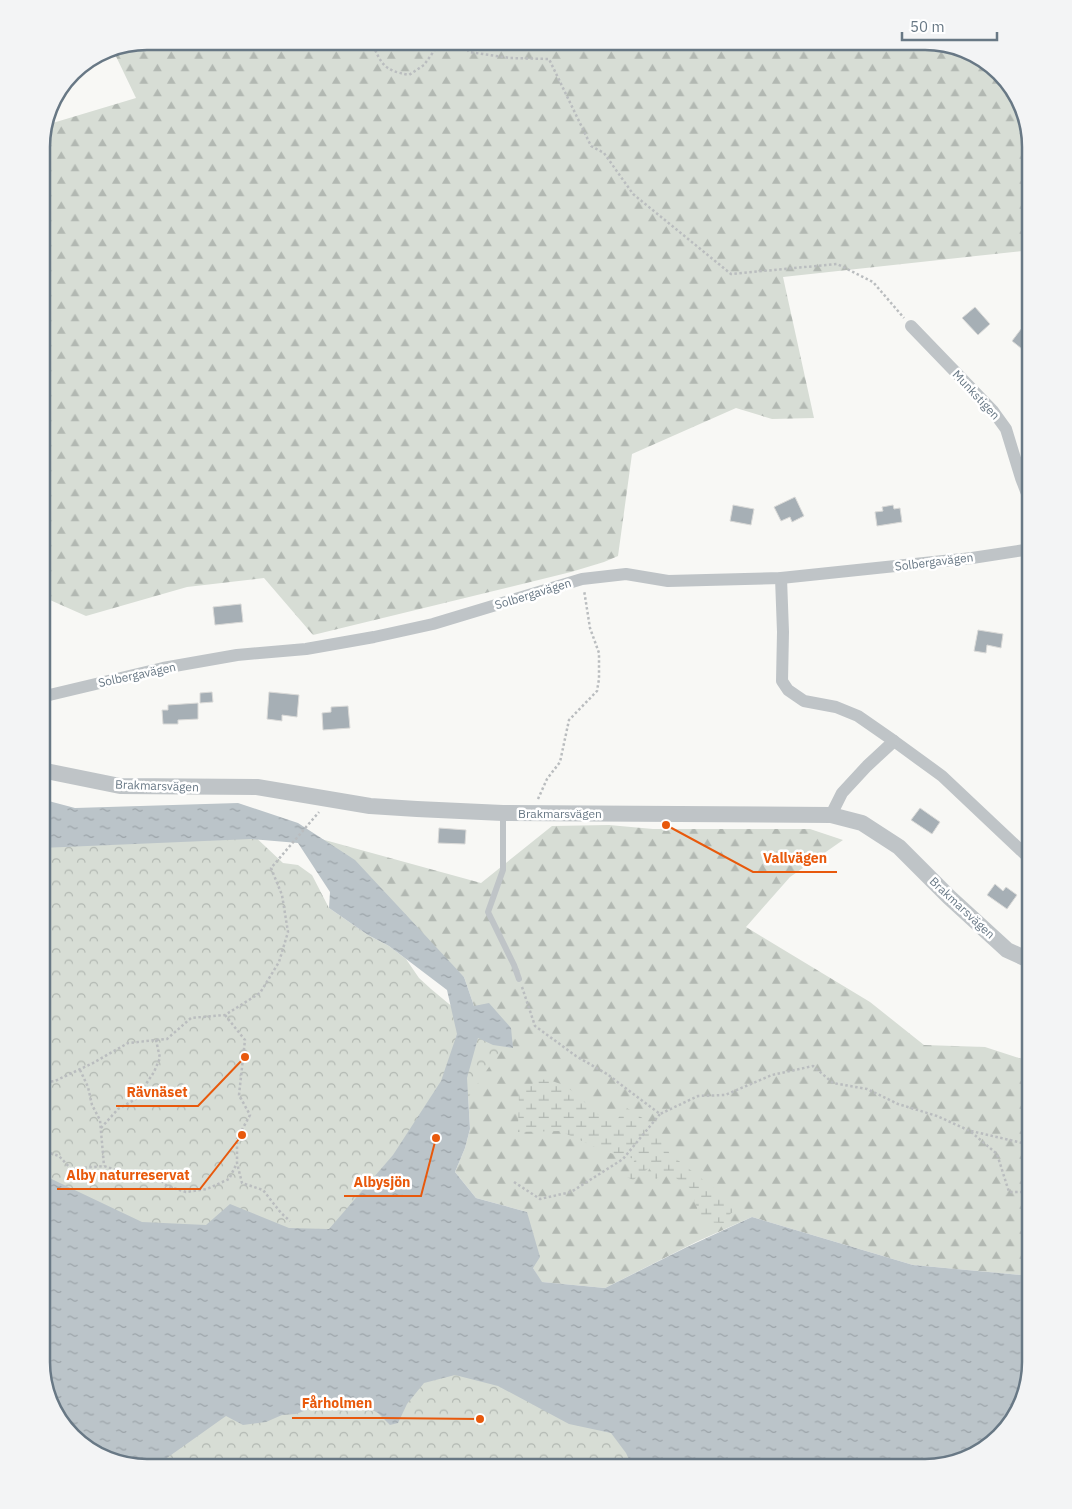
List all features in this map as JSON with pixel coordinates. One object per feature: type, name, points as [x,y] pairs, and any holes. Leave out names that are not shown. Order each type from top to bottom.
[{"type":"street","name":"Munkstigen","points":[[911,326],[993,411],[1006,429],[1022,481]]},
{"type":"street","name":"Solbergavägen","points":[[50,695],[163,668],[237,655],[306,649],[391,634],[433,624],[582,579],[626,574],[668,581],[781,578],[972,558],[1022,550]]},
{"type":"street","points":[[781,578],[782,682],[788,690],[804,701],[836,707],[858,716],[942,776],[1022,852]]},
{"type":"street","points":[[831,815],[842,793],[894,741]]},
{"type":"street","name":"Brakmarsvägen","points":[[50,772],[120,786],[257,787],[370,806],[503,813],[831,815],[862,823],[899,847],[949,897],[1008,950],[1022,957]]},
{"type":"lane","points":[[503,813],[504,870],[488,912],[519,979]]},
{"type":"path","points":[[375,50],[381,63],[393,72],[410,76],[424,65],[435,50]]},
{"type":"path","points":[[468,50],[469,52],[510,58],[549,59],[591,146],[604,152],[633,194],[731,274],[838,264],[873,282],[911,326]]},
{"type":"path","points":[[531,813],[547,779],[560,762],[569,720],[592,697],[598,685],[599,653],[590,628],[582,579]]},
{"type":"path","points":[[50,1082],[79,1070],[128,1043],[167,1039],[191,1018],[225,1015],[260,992],[279,962],[288,932],[282,895],[271,868],[321,810]]},
{"type":"path","points":[[519,979],[534,1026],[576,1056],[608,1074],[660,1114]]},
{"type":"path","points":[[225,1015],[245,1040],[239,1095],[250,1115],[237,1139],[237,1163],[242,1183],[263,1190],[280,1213],[290,1221]]},
{"type":"path","points":[[101,1128],[118,1109],[136,1099],[154,1072],[160,1058],[156,1040]]},
{"type":"path","points":[[514,1182],[540,1199],[571,1192],[623,1159],[660,1114],[698,1096],[726,1094],[772,1075],[812,1066],[832,1083],[867,1090],[898,1104],[937,1116],[970,1130],[1022,1143]]},
{"type":"path","points":[[79,1070],[88,1087],[92,1105],[100,1120],[104,1166]]},
{"type":"path","points":[[970,1130],[997,1154],[1009,1192],[1022,1192]]},
{"type":"path","points":[[50,1153],[58,1156],[71,1169],[104,1166],[128,1174],[158,1178],[167,1186],[186,1192],[206,1189],[229,1179],[237,1163]]},
{"type":"green space","points":[[141,50],[931,50],[944,52],[968,60],[989,74],[1002,88],[1015,110],[1019,122],[1022,147],[1022,251],[783,277],[814,418],[772,419],[736,408],[632,454],[618,556],[604,562],[571,572],[313,635],[264,578],[187,587],[86,616],[50,600],[50,141],[53,123],[136,98],[115,55]]},
{"type":"green space","points":[[236,819],[283,863],[298,865],[312,875],[329,908],[406,959],[419,978],[502,1048],[383,1222],[839,1423],[790,1459],[141,1459],[116,1454],[88,1439],[70,1421],[57,1399],[53,1387],[50,1362],[50,822]]},
{"type":"green space","points":[[609,825],[653,829],[810,829],[843,840],[790,877],[746,927],[870,1002],[924,1045],[985,1047],[1022,1059],[1022,1276],[913,1265],[752,1217],[696,1242],[605,1288],[541,1282],[533,1268],[527,1212],[476,1198],[455,1172],[465,1148],[470,1129],[467,1078],[474,1006],[464,977],[321,839],[481,883],[552,826]]},
{"type":"green space","points":[[539,1079],[563,1085],[605,1120],[613,1124],[627,1108],[644,1119],[670,1154],[739,1208],[730,1214],[727,1223],[702,1222],[690,1188],[666,1171],[656,1179],[649,1168],[633,1180],[627,1177],[635,1159],[606,1152],[560,1131],[518,1132],[519,1094]]},
{"type":"water","points":[[50,801],[75,808],[238,803],[298,823],[355,860],[464,977],[474,1006],[489,1003],[511,1028],[513,1048],[493,1045],[478,1038],[467,1078],[470,1129],[465,1148],[455,1172],[476,1198],[527,1212],[540,1257],[533,1268],[542,1282],[605,1288],[752,1217],[913,1265],[1021,1275],[1021,1374],[1015,1399],[1002,1421],[994,1431],[973,1446],[950,1456],[937,1458],[629,1459],[611,1433],[569,1424],[498,1386],[455,1375],[424,1383],[407,1404],[398,1423],[390,1425],[378,1413],[350,1398],[325,1403],[296,1414],[282,1415],[266,1422],[243,1425],[226,1416],[165,1459],[141,1459],[116,1454],[88,1439],[78,1431],[63,1410],[53,1387],[51,1374],[50,1178],[142,1222],[206,1225],[230,1204],[289,1228],[329,1229],[393,1155],[441,1081],[457,1034],[447,990],[389,946],[368,935],[329,908],[330,892],[298,843],[251,839],[50,848]]},
{"type":"building","points":[[975,307],[990,324],[978,335],[962,318]]},
{"type":"building","points":[[1022,330],[1022,349],[1012,341]]},
{"type":"building","points":[[795,497],[804,516],[792,522],[790,517],[781,521],[774,507]]},
{"type":"building","points":[[733,505],[754,509],[751,525],[730,521]]},
{"type":"building","points":[[893,505],[894,509],[900,508],[902,522],[877,526],[875,512],[883,511],[882,507]]},
{"type":"building","points":[[241,604],[243,622],[215,625],[213,607]]},
{"type":"building","points":[[978,630],[1003,634],[1001,648],[987,645],[986,653],[974,651]]},
{"type":"building","points":[[212,692],[213,702],[200,703],[200,693]]},
{"type":"building","points":[[269,692],[299,695],[297,717],[282,715],[282,721],[267,719]]},
{"type":"building","points":[[198,703],[198,719],[178,720],[178,724],[163,724],[162,710],[168,710],[168,705]]},
{"type":"building","points":[[348,706],[350,728],[323,730],[322,713],[331,712],[331,707]]},
{"type":"building","points":[[920,808],[940,822],[932,834],[911,820]]},
{"type":"building","points":[[439,828],[466,830],[465,844],[438,843]]},
{"type":"building","points":[[995,884],[1003,891],[1006,887],[1017,895],[1007,909],[987,895]]},
{"type":"place","name":"Vallvägen","points":[[666,825]]},
{"type":"place","name":"Rävnäset","points":[[245,1057]]},
{"type":"place","name":"Alby naturreservat","points":[[242,1135]]},
{"type":"place","name":"Albysjön","points":[[436,1138]]},
{"type":"place","name":"Fårholmen","points":[[480,1419]]}]
